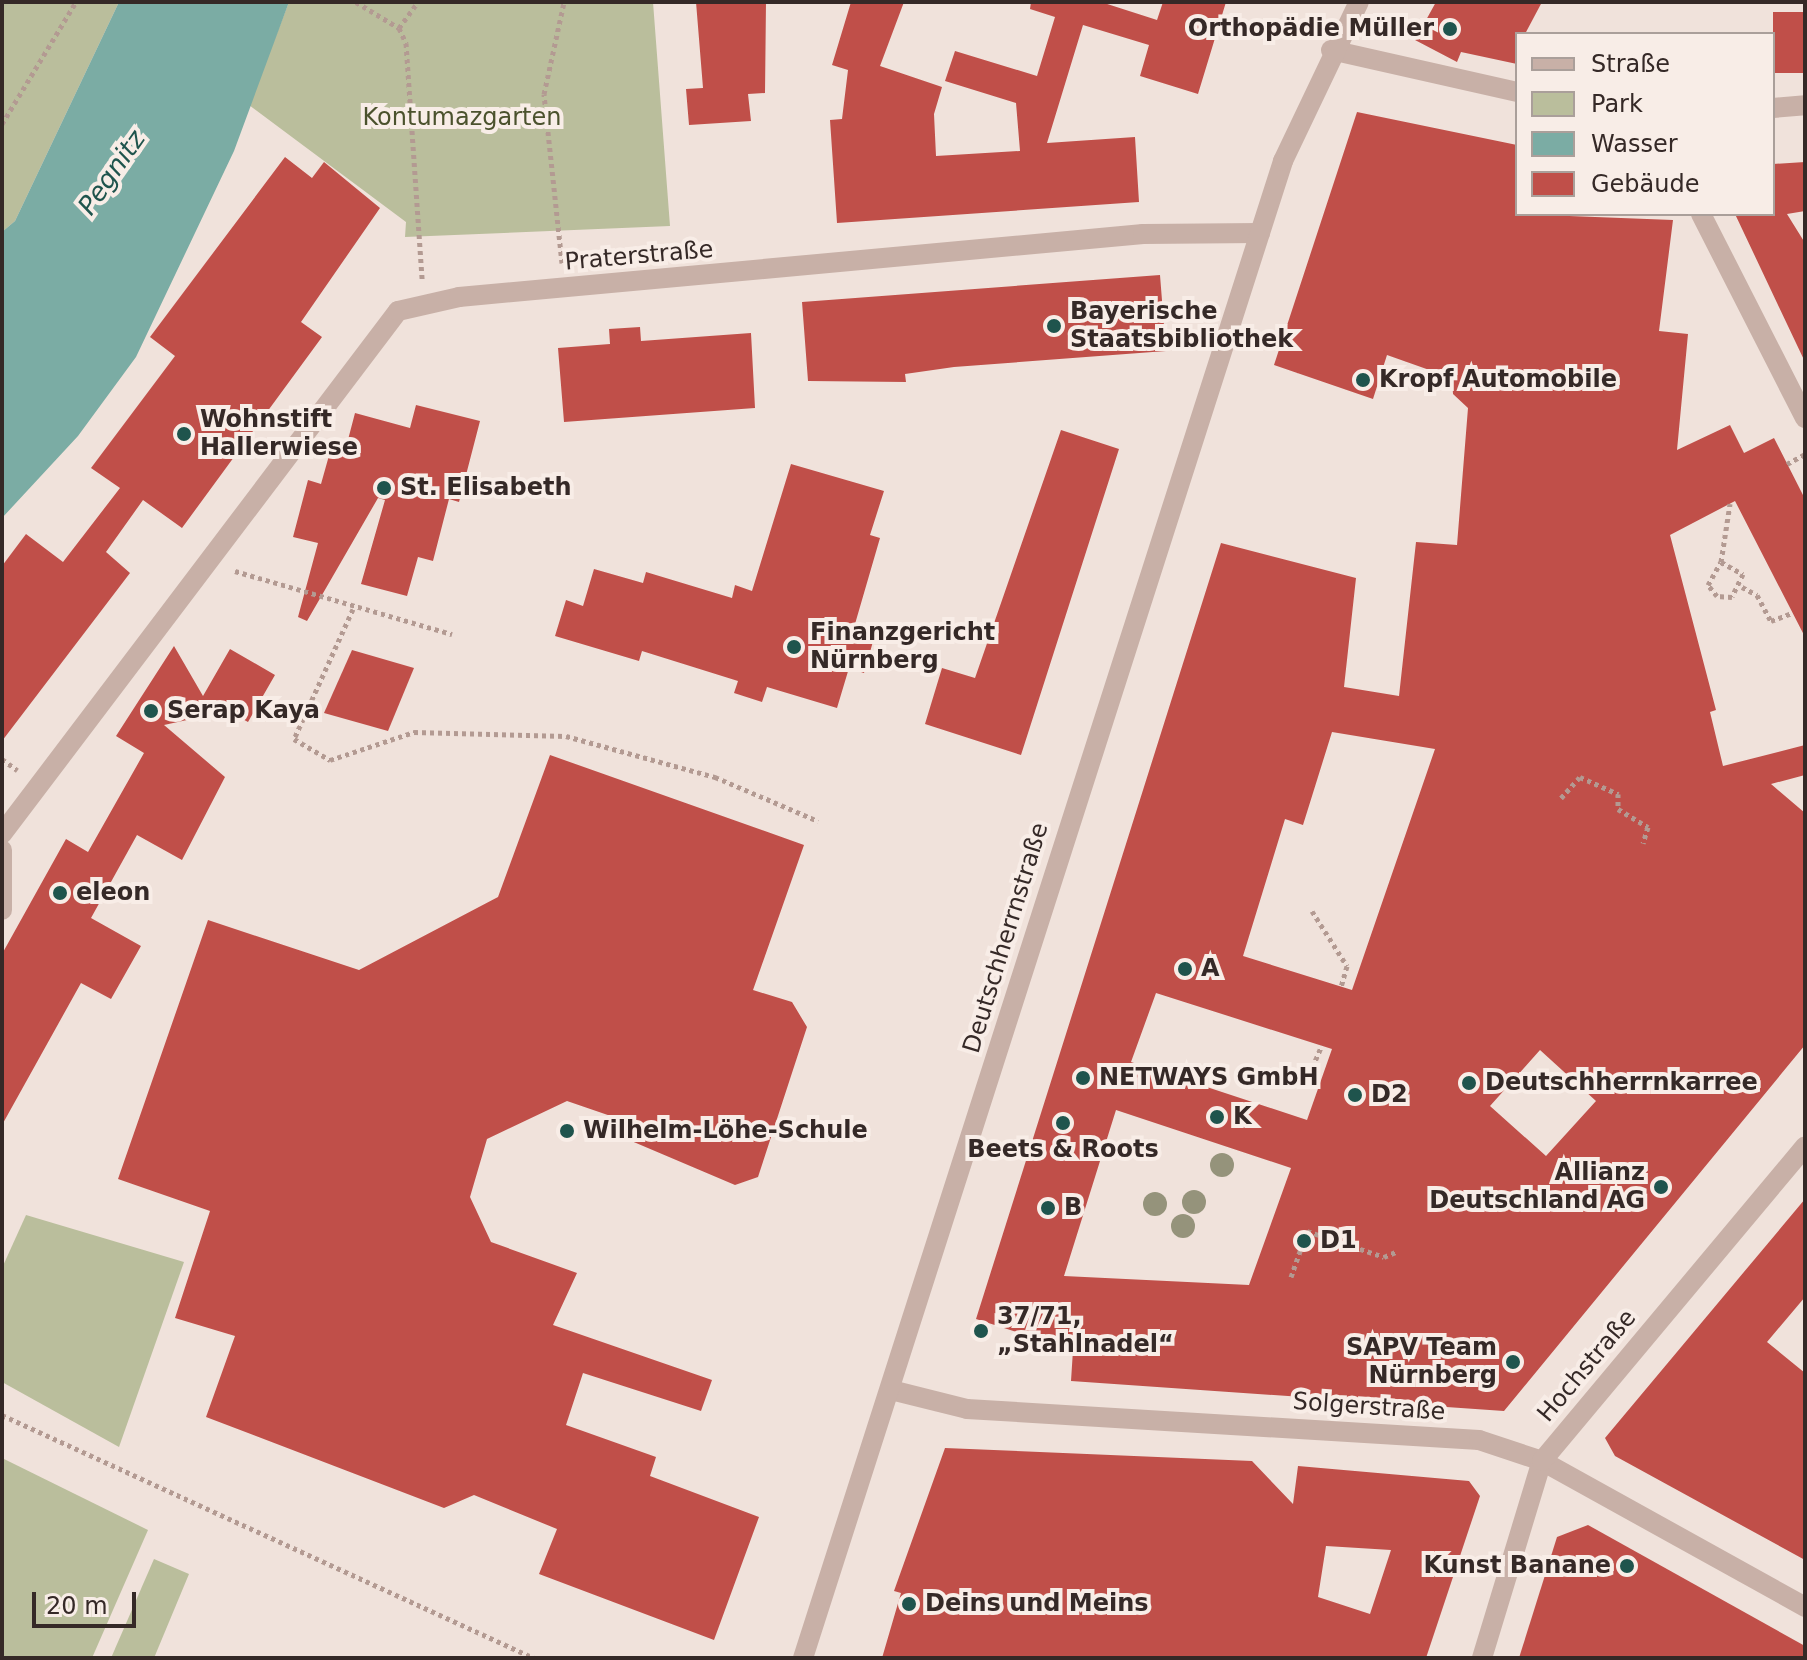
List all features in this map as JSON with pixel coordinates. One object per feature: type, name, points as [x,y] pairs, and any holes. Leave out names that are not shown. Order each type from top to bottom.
[{"type":"street","points":[[1260,233],[1331,50],[1359,2]]},
{"type":"street","points":[[1331,50],[1515,92]]},
{"type":"street","points":[[1775,108],[1805,105]]},
{"type":"street","points":[[1702,216],[1805,418]]},
{"type":"street","name":"Praterstraße","points":[[2,834],[168,606],[373,336],[398,311],[424,301],[1143,234],[1260,233]]},
{"type":"street","name":"Deutschherrnstraße","points":[[803,1658],[1260,233]]},
{"type":"street","points":[[2,850],[2,910]]},
{"type":"street","name":"Hochstraße","points":[[1482,1658],[1542,1461],[1805,1147]]},
{"type":"street","name":"Solgerstraße","points":[[891,1390],[967,1409],[1479,1440],[1542,1461],[1805,1607]]},
{"type":"path","points":[[2,124],[76,2]]},
{"type":"path","points":[[356,2],[399,28],[406,43],[424,301]]},
{"type":"path","points":[[399,28],[418,2]]},
{"type":"path","points":[[564,2],[544,94],[565,288]]},
{"type":"path","points":[[1787,464],[1805,454]]},
{"type":"path","points":[[1730,504],[1721,562],[1708,585],[1717,596],[1742,587],[1757,595],[1771,621],[1792,613]]},
{"type":"path","points":[[203,562],[353,609],[452,634]]},
{"type":"path","points":[[1721,562],[1743,574],[1742,587]]},
{"type":"path","points":[[353,609],[294,739],[330,760],[414,732],[566,736],[715,777],[818,821]]},
{"type":"path","points":[[1561,798],[1580,777],[1618,794],[1618,809],[1648,827],[1643,843]]},
{"type":"path","points":[[1312,911],[1347,966],[1341,987]]},
{"type":"path","points":[[1306,1082],[1322,1045]]},
{"type":"path","points":[[1291,1277],[1307,1231],[1384,1257],[1396,1252]]},
{"type":"path","points":[[2,1415],[534,1658]]},
{"type":"green space","points":[[2,2],[119,2],[15,221],[2,232]]},
{"type":"green space","name":"Kontumazgarten","points":[[289,2],[653,2],[670,226],[405,237],[406,222],[249,105]]},
{"type":"green space","points":[[26,1215],[184,1262],[119,1447],[2,1382],[2,1268]]},
{"type":"green space","points":[[2,1458],[148,1530],[92,1658],[2,1658]]},
{"type":"green space","points":[[154,1559],[189,1574],[154,1658],[111,1658]]},
{"type":"water","name":"Pegnitz","points":[[119,2],[289,2],[234,151],[136,357],[78,436],[2,518],[2,232],[15,221]]},
{"type":"building","points":[[696,2],[766,2],[765,93],[748,94],[751,121],[689,125],[686,89],[703,88]]},
{"type":"building","points":[[851,2],[904,2],[880,66],[942,87],[934,114],[936,156],[1020,151],[1016,103],[945,81],[955,51],[1037,76],[1055,17],[1030,9],[1031,2],[1101,2],[1157,20],[1163,2],[1226,2],[1198,94],[1140,76],[1149,45],[1083,25],[1047,143],[1135,137],[1139,202],[837,223],[830,120],[842,119],[848,70],[832,65]]},
{"type":"building","points":[[1436,2],[1542,2],[1526,32],[1515,32],[1515,64],[1461,52],[1457,62],[1415,40]]},
{"type":"building","points":[[1773,12],[1805,12],[1805,73],[1775,73]]},
{"type":"building","points":[[1357,112],[1515,145],[1515,216],[1673,220],[1659,331],[1688,334],[1677,450],[1730,425],[1744,453],[1774,438],[1805,499],[1805,637],[1735,501],[1670,535],[1716,710],[1710,712],[1723,766],[1805,745],[1805,775],[1771,784],[1805,813],[1805,1045],[1504,1411],[1071,1381],[1073,1350],[976,1319],[1221,543],[1356,578],[1344,687],[1399,696],[1416,542],[1457,545],[1468,408],[1453,394],[1452,378],[1387,355],[1373,399],[1274,365]],"holes":[[[1332,732],[1435,749],[1352,990],[1243,956],[1285,819],[1303,825]],[[1156,993],[1332,1049],[1307,1120],[1131,1062]],[[1540,1050],[1596,1101],[1546,1156],[1490,1106]],[[1116,1110],[1291,1168],[1249,1285],[1064,1276]]]},
{"type":"building","name":"Wohnstift Hallerwiese","points":[[285,157],[312,178],[324,162],[380,208],[301,322],[322,337],[182,528],[143,500],[106,552],[130,573],[2,741],[2,566],[26,534],[63,562],[120,488],[91,468],[175,356],[150,337]]},
{"type":"building","points":[[1805,162],[1805,211],[1787,214],[1805,243],[1805,362],[1736,216],[1775,216],[1775,164]]},
{"type":"building","points":[[1160,275],[1166,351],[954,367],[905,374],[906,382],[808,381],[802,302]]},
{"type":"building","points":[[640,327],[641,341],[751,333],[755,408],[564,422],[558,348],[610,344],[609,329]]},
{"type":"building","points":[[416,405],[480,421],[459,502],[449,499],[433,561],[418,557],[407,596],[361,584],[385,500],[378,498],[307,621],[298,617],[318,543],[293,537],[308,480],[321,484],[330,452],[344,455],[355,413],[410,428]]},
{"type":"building","points":[[1061,430],[1119,449],[1021,755],[925,724],[942,668],[975,678]]},
{"type":"building","points":[[791,464],[884,491],[870,535],[880,538],[855,624],[876,631],[864,673],[849,668],[837,708],[767,687],[762,702],[734,693],[738,681],[642,651],[639,661],[555,636],[566,600],[583,606],[594,569],[643,583],[646,572],[732,598],[735,585],[752,591]]},
{"type":"building","points":[[174,646],[203,696],[230,649],[275,675],[248,722],[228,711],[164,725],[225,777],[182,860],[137,835],[91,918],[141,946],[111,999],[81,983],[2,1125],[2,954],[66,839],[88,852],[144,753],[116,736]]},
{"type":"building","points":[[352,650],[414,668],[388,731],[324,713]]},
{"type":"building","points":[[550,755],[804,845],[753,990],[792,1002],[807,1027],[758,1177],[735,1185],[629,1140],[634,1124],[567,1101],[487,1139],[470,1197],[491,1242],[577,1273],[553,1325],[712,1380],[701,1411],[583,1373],[566,1425],[656,1457],[650,1476],[759,1517],[714,1640],[539,1574],[557,1529],[474,1495],[444,1508],[206,1417],[235,1336],[175,1318],[210,1211],[118,1179],[208,920],[359,970],[498,897]]},
{"type":"building","points":[[1805,1199],[1805,1297],[1767,1342],[1805,1373],[1805,1560],[1615,1456],[1605,1438]]},
{"type":"building","points":[[945,1448],[1252,1461],[1293,1504],[1298,1466],[1469,1481],[1480,1496],[1426,1658],[882,1658],[901,1593],[894,1591]],"holes":[[[1326,1546],[1391,1550],[1370,1614],[1318,1597]]]},
{"type":"building","points":[[1588,1525],[1805,1646],[1805,1658],[1519,1658],[1557,1537]]},
{"type":"place","name":"Orthopädie Müller","points":[[1450,29]]},
{"type":"place","name":"Bayerische Staatsbibliothek","points":[[1054,326]]},
{"type":"place","name":"Kropf Automobile","points":[[1363,380]]},
{"type":"place","name":"Wohnstift Hallerwiese","points":[[184,434]]},
{"type":"place","name":"St. Elisabeth","points":[[384,488]]},
{"type":"place","name":"Finanzgericht Nürnberg","points":[[794,647]]},
{"type":"place","name":"Serap Kaya","points":[[151,711]]},
{"type":"place","name":"eleon","points":[[60,893]]},
{"type":"place","name":"A","points":[[1185,969]]},
{"type":"place","name":"NETWAYS GmbH","points":[[1083,1078]]},
{"type":"place","name":"Deutschherrnkarree","points":[[1469,1083]]},
{"type":"place","name":"D2","points":[[1355,1095]]},
{"type":"place","name":"K","points":[[1217,1117]]},
{"type":"place","name":"Beets & Roots","points":[[1063,1123]]},
{"type":"place","name":"Wilhelm-Löhe-Schule","points":[[567,1131]]},
{"type":"place","name":"Allianz Deutschland AG","points":[[1661,1187]]},
{"type":"place","name":"B","points":[[1048,1208]]},
{"type":"place","name":"D1","points":[[1304,1241]]},
{"type":"place","name":"37/71, „Stahlnadel“","points":[[981,1331]]},
{"type":"place","name":"SAPV Team Nürnberg","points":[[1513,1362]]},
{"type":"place","name":"Kunst Banane","points":[[1627,1566]]},
{"type":"place","name":"Deins und Meins","points":[[909,1604]]}]
